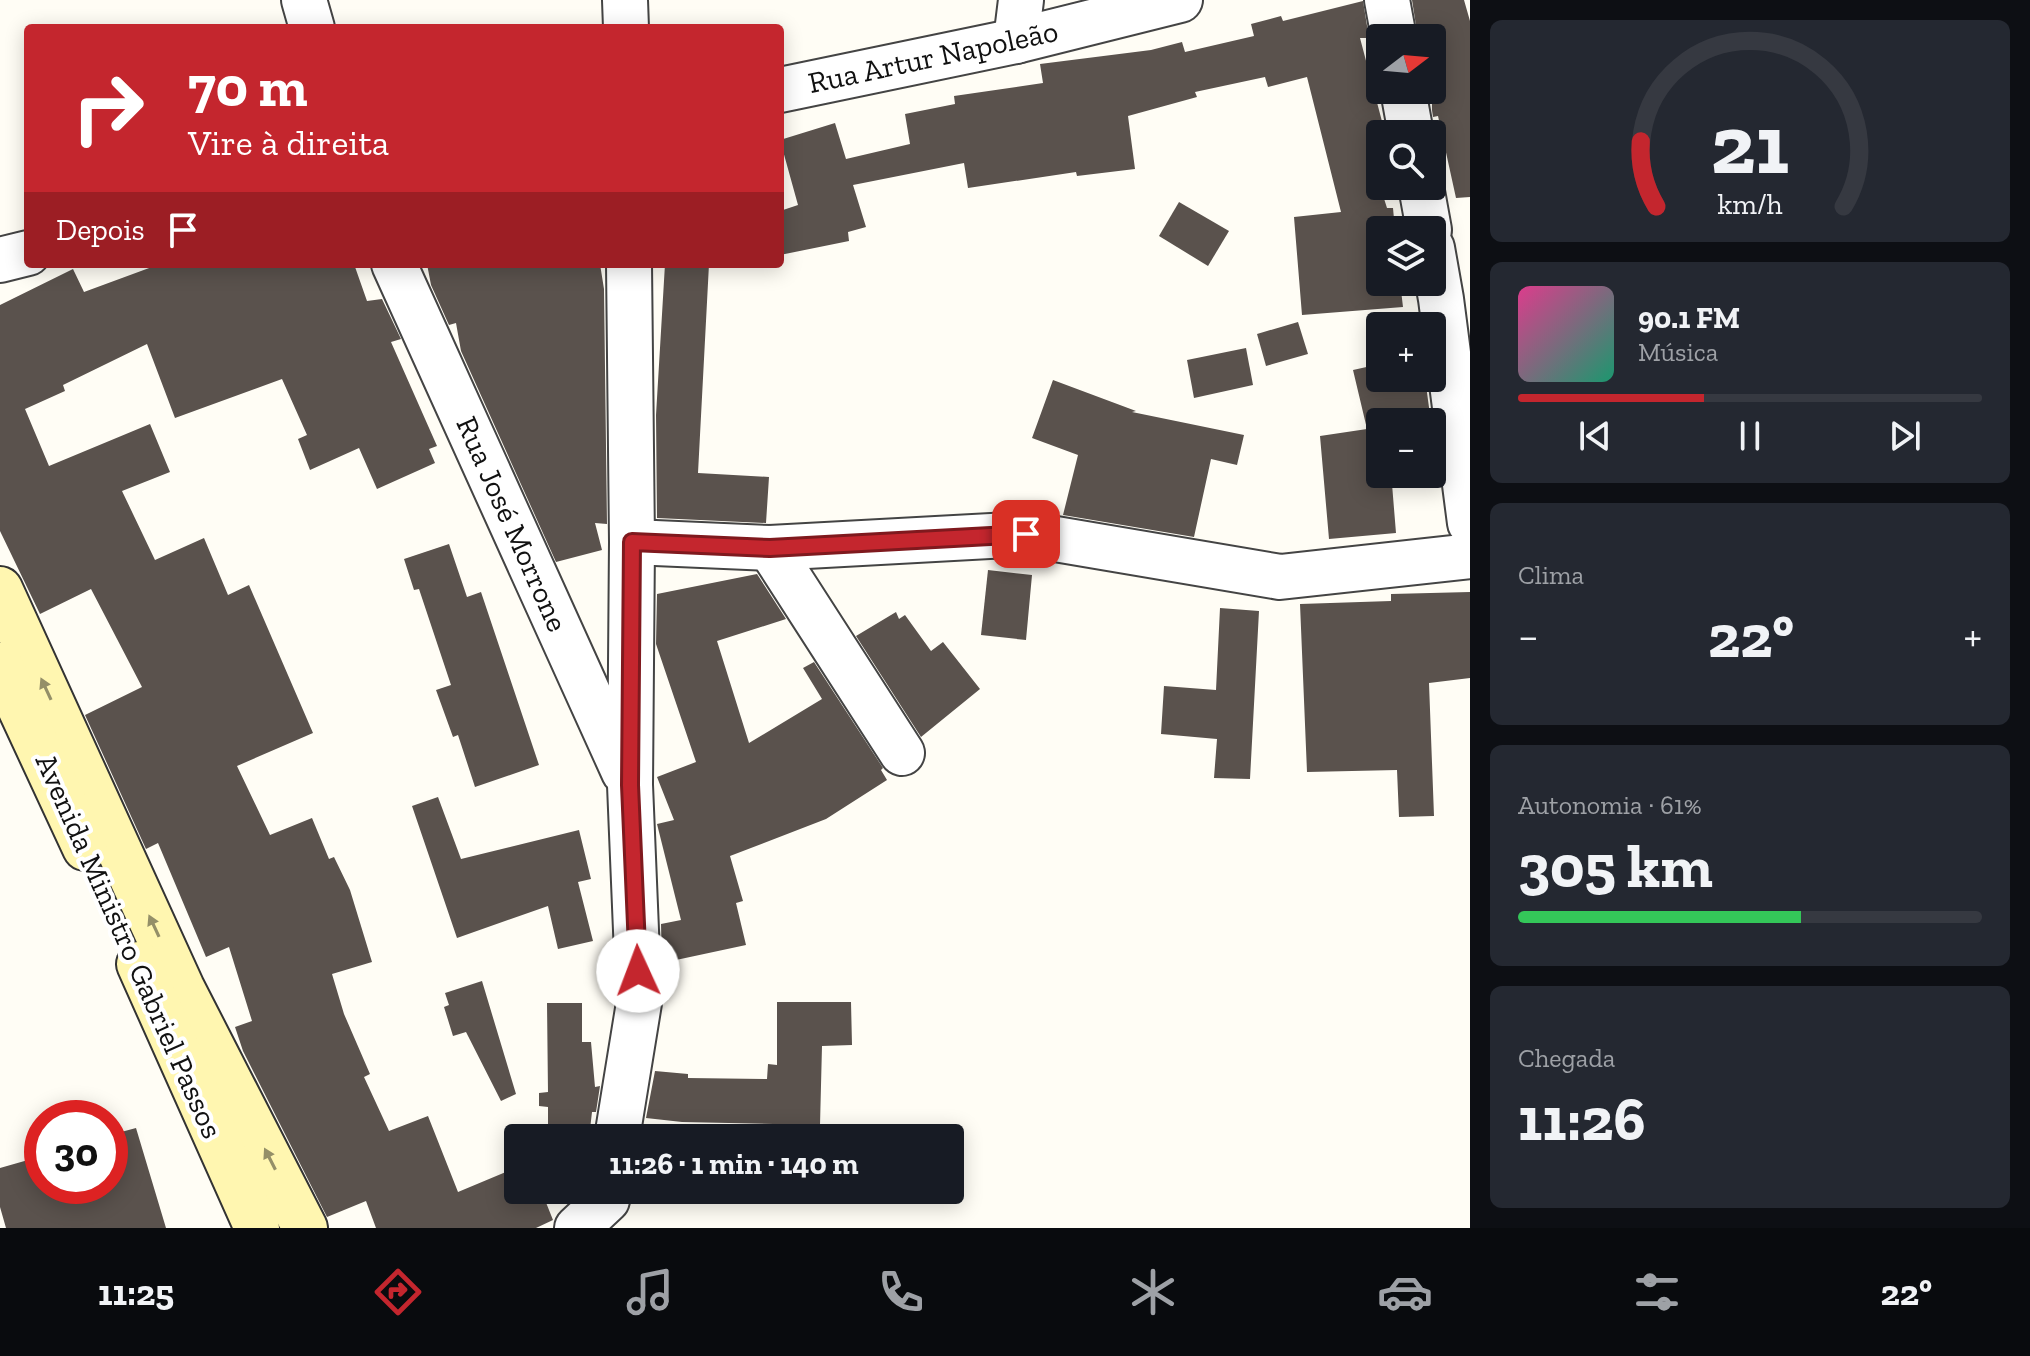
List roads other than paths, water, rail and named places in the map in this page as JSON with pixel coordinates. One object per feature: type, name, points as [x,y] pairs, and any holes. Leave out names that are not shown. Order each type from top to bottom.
[{"type":"main road","points":[[0,589],[55,747],[305,1228]]},
{"type":"main road","name":"Avenida Ministro Gabriel Passos","points":[[0,665],[55,747],[155,997],[257,1228]]},
{"type":"street","points":[[304,0],[311,24]]},
{"type":"street","points":[[625,0],[626,24]]},
{"type":"street","name":"Rua Artur Napoleão","points":[[784,89],[1019,20],[1180,0]]},
{"type":"street","points":[[1387,0],[1391,24]]},
{"type":"street","points":[[0,260],[24,254]]},
{"type":"street","name":"Rua José Morrone","points":[[396,268],[630,785]]},
{"type":"street","points":[[619,1124],[639,1003],[630,785],[632,542],[629,268]]},
{"type":"street","points":[[1446,277],[1456,298],[1470,523]]},
{"type":"street","points":[[632,542],[770,548],[1026,534],[1280,577],[1470,556]]},
{"type":"street","points":[[770,548],[902,753]]},
{"type":"street","points":[[577,1228],[603,1204]]}]
